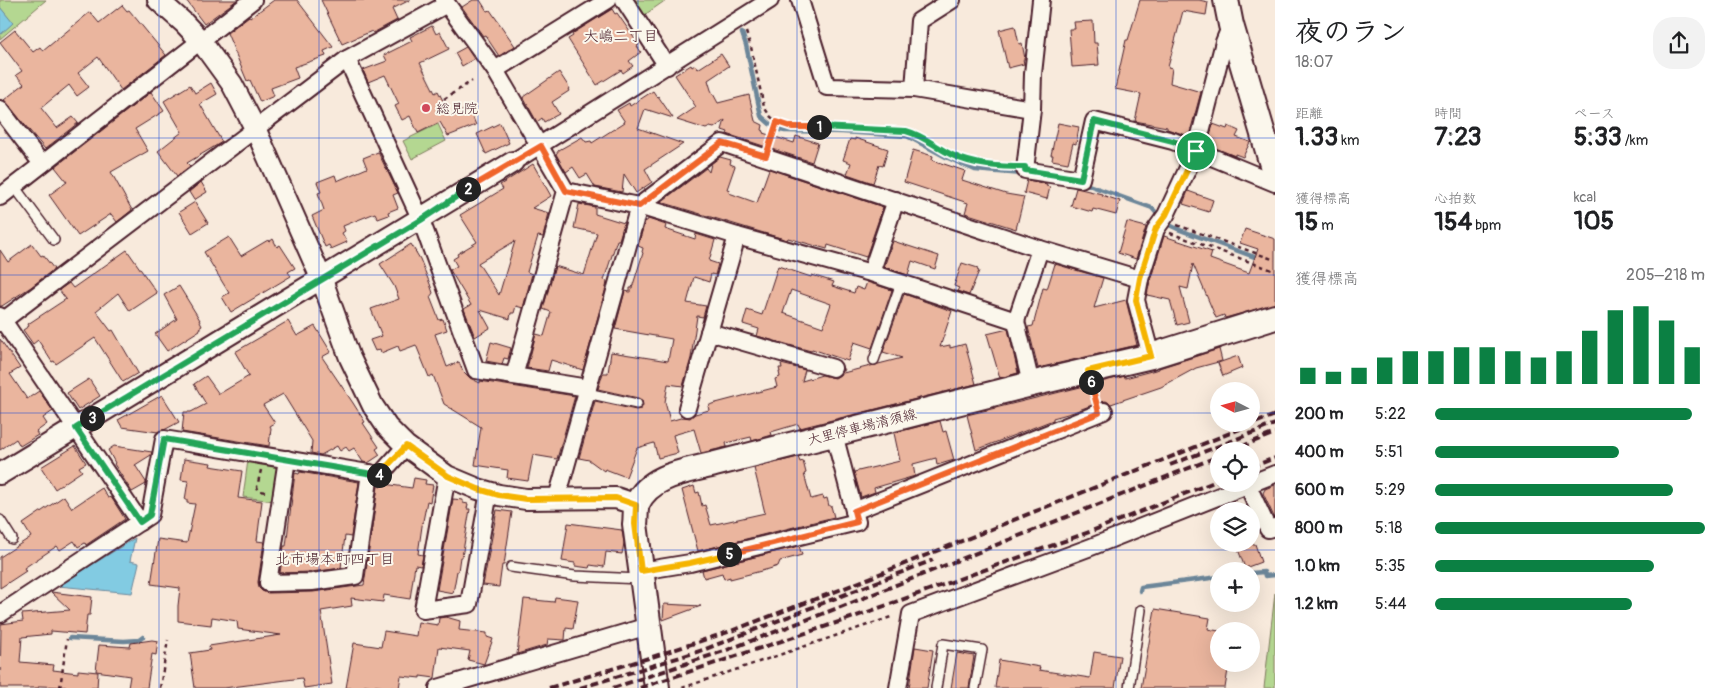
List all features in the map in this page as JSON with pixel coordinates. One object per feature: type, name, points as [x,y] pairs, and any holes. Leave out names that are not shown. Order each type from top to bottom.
[{"type":"main road","points":[[1226,0],[1231,24],[1275,175]]},
{"type":"main road","name":"大里停車場清須線","points":[[636,505],[645,491],[656,482],[674,474],[1031,384],[1151,356],[1275,317]]},
{"type":"main road","points":[[636,505],[635,524],[656,688]]},
{"type":"street","points":[[158,0],[200,40],[232,84],[255,128],[322,280],[350,358],[373,406],[387,427],[406,446],[448,476],[478,489],[526,499],[616,498],[636,505]]},
{"type":"street","points":[[0,196],[253,0]]},
{"type":"street","points":[[495,70],[608,0]]},
{"type":"street","points":[[624,0],[667,66]]},
{"type":"street","points":[[0,474],[421,220],[483,179],[541,146],[770,0]]},
{"type":"street","points":[[800,0],[827,87],[914,90],[1032,109]]},
{"type":"street","points":[[914,90],[919,21],[952,0]]},
{"type":"street","points":[[1041,0],[1025,170],[1081,179],[1094,121],[1173,141],[1275,183]]},
{"type":"street","points":[[140,522],[1,320],[347,59],[450,2],[495,70],[566,191],[514,376]]},
{"type":"street","points":[[1151,356],[1136,300],[1140,278],[1161,222],[1196,151],[1224,42],[1231,24]]},
{"type":"street","points":[[347,59],[421,220],[476,370],[587,391]]},
{"type":"street","points":[[0,109],[42,164]]},
{"type":"street","points":[[557,498],[639,206],[722,143],[1040,248],[1140,278]]},
{"type":"street","points":[[566,191],[639,206],[737,236],[871,273],[1016,321]]},
{"type":"street","points":[[871,273],[896,200]]},
{"type":"street","points":[[687,408],[737,236]]},
{"type":"street","points":[[1031,384],[1016,321],[1040,248]]},
{"type":"street","points":[[709,332],[832,368]]},
{"type":"street","points":[[854,511],[1102,412]]},
{"type":"street","points":[[641,575],[857,522],[834,434]]},
{"type":"street","points":[[0,614],[150,515],[164,439],[380,475],[406,446]]},
{"type":"street","points":[[287,459],[268,583],[312,582],[355,576],[370,473]]},
{"type":"street","points":[[1260,481],[1275,474]]},
{"type":"street","points":[[448,476],[424,610],[469,604],[489,492]]},
{"type":"street","points":[[898,688],[910,614],[1091,548],[1233,492]]},
{"type":"street","points":[[1251,492],[1268,529],[1275,527]]},
{"type":"street","points":[[438,688],[648,626]]},
{"type":"lane","points":[[14,186],[54,240]]},
{"type":"lane","points":[[874,360],[901,283]]},
{"type":"lane","points":[[587,391],[637,404]]},
{"type":"lane","points":[[0,520],[12,539]]},
{"type":"lane","points":[[511,567],[575,576],[641,575]]},
{"type":"lane","points":[[1129,688],[1142,610]]},
{"type":"lane","points":[[936,688],[943,644],[982,650],[975,688]]},
{"type":"path","points":[[741,18],[751,47],[764,106],[770,116],[777,122],[792,127],[906,131],[920,134],[950,154],[964,160],[985,165],[1025,167]]},
{"type":"path","points":[[444,99],[472,81]]},
{"type":"path","points":[[766,156],[777,122]]},
{"type":"path","points":[[1161,222],[1173,224],[1275,260]]},
{"type":"path","points":[[1161,222],[1275,271]]},
{"type":"path","points":[[1088,371],[1102,412]]},
{"type":"path","points":[[264,456],[256,487],[259,491],[282,494]]},
{"type":"path","points":[[682,688],[901,614],[910,614]]},
{"type":"path","points":[[60,688],[67,639]]},
{"type":"path","points":[[160,688],[168,640]]},
{"type":"green space","points":[[0,0],[46,0],[0,39]]},
{"type":"green space","points":[[633,0],[666,0],[643,16]]},
{"type":"green space","points":[[438,124],[446,141],[412,159],[403,141]]},
{"type":"green space","points":[[248,460],[275,464],[279,469],[274,501],[243,497]]},
{"type":"green space","points":[[1275,593],[1275,688],[1264,688]]},
{"type":"water","points":[[0,7],[13,23],[0,35]]},
{"type":"water","points":[[135,538],[130,561],[139,563],[132,593],[58,586]]},
{"type":"building","points":[[186,0],[237,0],[204,24]]},
{"type":"building","points":[[274,0],[297,0],[333,47],[324,51],[326,56],[294,67],[298,78],[271,88],[274,96],[260,102],[250,80],[247,81],[227,33]]},
{"type":"building","points":[[321,0],[410,0],[392,9],[397,20],[373,33],[372,31],[342,44]]},
{"type":"building","points":[[473,0],[480,0],[487,11],[490,10],[515,46],[499,56],[462,7]]},
{"type":"building","points":[[1140,0],[1199,0],[1208,2],[1206,15],[1183,11],[1168,67],[1172,68],[1170,83],[1201,92],[1189,136],[1167,129],[1167,127],[1135,121],[1141,94],[1115,89],[1126,40],[1128,40]]},
{"type":"building","points":[[122,5],[127,11],[129,10],[166,55],[121,90],[98,57],[78,73],[89,87],[77,96],[69,85],[41,108],[57,128],[73,117],[78,123],[45,149],[4,100],[24,84],[16,75],[22,71],[0,42],[15,30],[33,52],[40,47],[43,51],[90,12],[99,23]]},
{"type":"building","points":[[612,9],[615,14],[617,13],[639,45],[637,46],[641,52],[629,61],[633,66],[623,73],[621,70],[597,85],[568,39],[573,36],[572,34]]},
{"type":"building","points":[[1093,21],[1094,43],[1097,43],[1099,65],[1072,67],[1069,29],[1075,29],[1074,22]]},
{"type":"building","points":[[432,26],[436,34],[440,32],[449,49],[420,63],[435,93],[438,91],[451,116],[469,108],[476,125],[448,136],[440,122],[418,133],[410,116],[402,120],[395,106],[399,104],[385,75],[368,82],[363,70],[387,61],[384,55],[412,41],[410,37]]},
{"type":"building","points":[[1015,26],[1019,44],[1022,43],[1025,59],[1023,59],[1024,64],[1008,68],[999,30]]},
{"type":"building","points":[[466,47],[474,59],[462,66],[455,53]]},
{"type":"building","points":[[721,54],[729,66],[708,80],[718,103],[749,95],[755,121],[763,125],[763,133],[794,143],[796,136],[818,143],[812,162],[727,134],[728,132],[722,130],[725,120],[714,128],[706,129],[677,120],[696,107],[675,75],[691,65],[692,67],[695,65],[698,69]]},
{"type":"building","points":[[559,72],[570,89],[552,102],[559,114],[544,122],[542,118],[537,122],[523,97]]},
{"type":"building","points":[[211,83],[217,94],[200,104],[222,142],[187,163],[190,166],[177,176],[158,151],[182,132],[164,101],[190,85],[195,93]]},
{"type":"building","points":[[653,91],[673,118],[645,109],[638,128],[683,144],[645,169],[652,182],[636,193],[624,174],[622,192],[595,187],[587,174],[580,178],[573,167],[566,172],[556,154],[559,150],[582,137],[586,142],[591,141],[592,143],[625,122],[617,110],[629,103],[630,106]]},
{"type":"building","points":[[151,92],[164,111],[135,129],[148,151],[111,172],[132,210],[117,222],[111,214],[78,236],[49,195],[67,182],[55,167]]},
{"type":"building","points":[[500,123],[509,143],[486,154],[477,134]]},
{"type":"building","points":[[1058,123],[1079,127],[1076,144],[1073,143],[1068,163],[1052,160],[1053,155],[1051,155]]},
{"type":"building","points":[[1213,124],[1227,129],[1228,126],[1239,131],[1236,137],[1250,142],[1243,157],[1235,154],[1235,156],[1208,145]]},
{"type":"building","points":[[855,138],[888,149],[883,166],[879,165],[873,183],[847,174],[851,163],[843,160],[850,139],[855,140]]},
{"type":"building","points":[[913,150],[933,156],[932,160],[965,171],[962,180],[1006,194],[1024,197],[1016,229],[965,213],[968,203],[904,182]]},
{"type":"building","points":[[378,152],[398,193],[393,195],[398,208],[388,212],[389,215],[378,219],[375,213],[343,226],[345,231],[342,233],[347,242],[331,249],[329,245],[325,247],[312,216],[324,210],[318,193],[321,192],[317,182],[335,175],[337,181],[367,168],[363,158]]},
{"type":"building","points":[[720,157],[731,160],[730,164],[735,166],[727,189],[730,190],[729,193],[757,203],[769,169],[883,207],[866,257],[828,245],[827,249],[788,238],[787,240],[661,202],[706,168],[709,172],[711,164]]},
{"type":"building","points":[[533,164],[551,196],[532,208],[549,213],[543,237],[538,236],[527,272],[532,274],[523,308],[516,306],[514,313],[511,313],[510,319],[480,310],[490,328],[475,337],[464,309],[471,305],[450,270],[457,266],[453,259],[458,256],[457,254],[477,242],[460,215],[503,189],[500,185]],"holes":[[[515,241],[499,295],[478,263]]]},
{"type":"building","points":[[1027,180],[1047,184],[1046,186],[1050,187],[1047,199],[1024,193]]},
{"type":"building","points":[[201,182],[207,192],[194,200],[189,192]]},
{"type":"building","points":[[1076,188],[1102,194],[1120,201],[1116,215],[1093,209],[1092,212],[1071,206]]},
{"type":"building","points":[[1188,191],[1213,200],[1209,212],[1183,204]]},
{"type":"building","points":[[195,202],[208,223],[192,233],[179,212]]},
{"type":"building","points":[[579,204],[595,207],[595,214],[624,223],[604,280],[607,281],[606,288],[583,370],[551,360],[548,371],[527,368],[536,334],[544,336],[551,312],[543,309],[555,266],[584,275],[597,233],[574,228]]},
{"type":"building","points":[[648,219],[666,225],[665,229],[695,239],[696,234],[715,240],[709,261],[718,264],[715,275],[711,274],[709,282],[694,277],[687,303],[706,306],[703,317],[697,316],[691,358],[683,386],[668,384],[665,402],[670,421],[684,417],[690,418],[695,414],[709,410],[708,406],[712,404],[777,387],[775,379],[780,377],[779,368],[782,368],[781,364],[805,370],[802,381],[822,375],[835,378],[840,375],[843,369],[845,369],[843,373],[902,358],[883,352],[904,294],[952,311],[940,347],[950,345],[950,348],[965,344],[976,384],[800,428],[798,424],[771,432],[772,435],[752,441],[751,437],[726,443],[727,447],[701,453],[694,429],[673,435],[678,453],[658,458],[654,443],[637,448],[626,477],[605,469],[604,471],[589,460],[579,458],[595,401],[636,410],[641,409],[643,405],[642,400],[638,398],[598,389],[603,373],[608,373],[611,352],[668,361],[672,339],[615,329],[625,291],[630,292],[630,288],[632,288],[643,253],[643,248],[638,246],[645,221]]},
{"type":"building","points":[[1127,222],[1146,227],[1136,259],[1118,253]]},
{"type":"building","points":[[1245,229],[1275,239],[1275,304],[1225,318],[1224,315],[1216,318],[1193,264],[1188,289],[1180,287],[1189,322],[1177,325],[1170,300],[1147,295],[1164,236],[1212,252],[1210,259],[1249,273],[1258,249],[1240,243]]},
{"type":"building","points":[[229,237],[241,256],[273,239],[277,247],[280,245],[295,268],[288,272],[291,276],[231,312],[222,297],[229,293],[204,252]]},
{"type":"building","points":[[893,241],[939,256],[935,269],[912,261],[908,275],[884,267]]},
{"type":"building","points":[[32,244],[54,269],[31,287],[0,306],[0,250],[8,262]]},
{"type":"building","points":[[411,244],[420,259],[430,284],[433,293],[430,297],[439,320],[443,319],[447,330],[435,334],[447,367],[459,362],[463,371],[470,378],[480,383],[480,381],[575,396],[557,459],[533,455],[528,481],[507,478],[508,470],[475,465],[481,427],[444,404],[433,375],[429,377],[416,345],[400,351],[398,346],[381,353],[380,349],[375,351],[370,340],[382,336],[371,309],[399,299],[394,286],[380,264]]},
{"type":"building","points":[[127,250],[157,293],[130,311],[118,293],[96,311],[111,331],[113,330],[138,373],[123,382],[95,338],[56,364],[54,361],[52,362],[38,340],[33,344],[23,330],[29,326],[28,324],[66,299],[59,290],[69,283],[73,288]]},
{"type":"building","points":[[962,263],[978,268],[977,270],[979,271],[969,295],[957,291],[959,288],[954,286]]},
{"type":"building","points":[[1055,264],[1103,278],[1094,308],[1126,300],[1137,345],[1038,368],[1028,327],[1033,326],[1043,288],[1047,289]]},
{"type":"building","points":[[778,266],[811,277],[812,275],[834,282],[832,286],[854,293],[856,287],[864,290],[867,282],[892,290],[872,348],[854,342],[848,361],[812,349],[811,351],[757,336],[759,329],[743,324],[747,310],[762,315]],"holes":[[[791,290],[831,304],[823,327],[783,313]]]},
{"type":"building","points":[[179,286],[202,326],[199,328],[200,330],[167,351],[155,334],[177,319],[164,295]]},
{"type":"building","points":[[288,321],[297,336],[315,326],[331,352],[322,357],[353,403],[365,422],[363,423],[379,447],[376,449],[380,455],[368,463],[363,462],[354,448],[349,451],[346,447],[340,451],[337,446],[321,455],[311,453],[312,441],[283,394],[263,405],[275,423],[270,426],[269,446],[182,432],[184,412],[191,412],[206,404],[194,384],[206,376],[219,394],[249,376],[235,352]]},
{"type":"building","points":[[1008,329],[1018,373],[1000,378],[987,334]]},
{"type":"building","points":[[0,339],[20,368],[10,374],[27,399],[39,391],[53,411],[43,418],[47,424],[36,432],[38,435],[20,446],[16,439],[0,450]]},
{"type":"building","points":[[491,342],[511,348],[508,359],[504,358],[502,364],[486,361]]},
{"type":"building","points":[[1219,349],[1222,361],[1196,368],[1161,387],[1111,404],[1106,401],[1100,402],[1053,418],[1053,420],[976,450],[967,415],[1125,376],[1125,378]]},
{"type":"building","points":[[1238,356],[1242,368],[1223,376],[1218,363]]},
{"type":"building","points":[[89,379],[100,396],[78,410],[67,393]]},
{"type":"building","points":[[162,395],[179,422],[158,432],[122,427],[118,420]]},
{"type":"building","points":[[940,421],[943,432],[946,431],[954,460],[937,465],[936,458],[913,464],[915,476],[874,488],[875,492],[861,497],[854,472],[900,461],[894,433]]},
{"type":"building","points":[[75,446],[86,463],[79,467],[82,471],[55,489],[41,467]]},
{"type":"building","points":[[114,446],[152,452],[151,455],[135,465],[146,484],[132,492],[114,464],[108,450]]},
{"type":"building","points":[[798,457],[800,462],[803,461],[806,473],[804,474],[811,499],[823,496],[824,499],[827,498],[834,517],[698,551],[682,490],[694,486],[696,493],[699,492],[702,506],[705,505],[711,525],[765,513],[754,468]]},
{"type":"building","points":[[184,459],[211,463],[210,466],[242,471],[238,498],[262,501],[257,541],[264,542],[258,582],[259,588],[268,593],[313,592],[364,585],[378,486],[381,487],[384,484],[412,488],[414,478],[426,480],[425,484],[433,485],[430,502],[427,501],[422,526],[418,554],[423,555],[421,566],[415,565],[410,599],[384,595],[383,602],[351,598],[352,606],[321,611],[332,684],[304,688],[302,678],[224,688],[195,688],[190,653],[210,650],[209,646],[281,635],[238,629],[237,621],[212,617],[211,625],[178,621],[180,588],[151,584],[158,539],[187,543],[195,504],[187,503],[187,500],[185,500],[188,481],[181,480]]},
{"type":"building","points":[[300,472],[359,482],[351,537],[345,536],[341,568],[311,572],[280,573],[284,546],[286,546],[295,473],[299,474]]},
{"type":"building","points":[[1275,485],[1274,517],[1263,493],[1265,489]]},
{"type":"building","points":[[102,488],[108,498],[111,497],[125,519],[86,545],[85,543],[78,547],[74,541],[60,550],[57,546],[24,568],[26,571],[0,588],[0,557],[31,537],[23,524],[64,496],[72,508]]},
{"type":"building","points":[[453,499],[463,500],[463,503],[468,504],[467,509],[470,509],[462,557],[460,557],[453,593],[437,590]]},
{"type":"building","points":[[497,510],[512,512],[499,587],[483,585]]},
{"type":"building","points":[[568,523],[622,530],[624,543],[622,554],[606,552],[604,567],[590,565],[589,568],[575,566],[575,563],[562,561]]},
{"type":"building","points":[[799,546],[802,555],[780,561],[778,566],[730,579],[730,577],[724,579],[722,573],[704,578],[702,570]]},
{"type":"building","points":[[1239,552],[1258,552],[1261,562],[1260,562],[1243,562]]},
{"type":"building","points":[[51,592],[92,597],[90,615],[87,615],[85,634],[51,631],[51,634],[22,637],[20,662],[54,665],[53,670],[78,673],[78,670],[98,672],[97,688],[39,686],[39,688],[0,688],[1,624],[23,621],[22,614],[70,610]]},
{"type":"building","points":[[555,597],[578,600],[573,629],[566,628],[565,640],[548,639],[547,645],[517,654],[524,599],[554,602]]},
{"type":"building","points":[[664,604],[701,606],[663,620]]},
{"type":"building","points":[[1155,609],[1210,618],[1208,629],[1210,629],[1210,672],[1228,672],[1225,688],[1141,688]]},
{"type":"building","points":[[446,617],[460,621],[459,630],[487,633],[487,637],[493,639],[484,664],[468,660],[470,651],[439,647],[435,678],[401,676],[399,688],[365,685],[365,688],[346,688],[354,643],[381,647],[384,631],[416,636],[418,622],[438,625],[439,618]]},
{"type":"building","points":[[158,641],[156,655],[152,654],[147,688],[128,688],[130,676],[96,671],[99,645],[130,647],[131,643]]},
{"type":"building","points":[[915,647],[933,650],[927,688],[909,688]]},
{"type":"building","points":[[1094,652],[1120,656],[1115,688],[995,688],[999,660],[1040,667],[1039,670],[1090,678]]},
{"type":"building","points":[[957,653],[974,656],[969,688],[951,688]]},
{"type":"waterway","points":[[742,33],[761,116],[770,124]]},
{"type":"waterway","points":[[780,130],[907,136],[975,170],[1023,174]]},
{"type":"waterway","points":[[1083,183],[1152,208],[1165,223],[1180,230],[1260,259]]},
{"type":"waterway","points":[[1260,572],[1264,572],[1265,576],[1275,575]]},
{"type":"waterway","points":[[1140,591],[1141,587],[1210,578]]},
{"type":"waterway","points":[[70,638],[124,641],[139,640],[143,637]]},
{"type":"railway","points":[[549,688],[731,631],[842,589],[1275,415]]},
{"type":"railway","points":[[1170,465],[1275,424]]},
{"type":"railway","points":[[1252,442],[1275,433]]},
{"type":"railway","points":[[1260,464],[1275,458]]},
{"type":"railway","points":[[613,688],[727,650],[851,603],[1210,460]]},
{"type":"railway","points":[[640,688],[854,617],[1092,531],[1210,484]]},
{"type":"railway","points":[[580,688],[703,650],[933,560]]},
{"type":"place","name":"総見院","points":[[426,108]]},
{"type":"district","name":"大嶋二丁目","points":[[621,36]]},
{"type":"district","name":"北市場本町四丁目","points":[[335,559]]},
{"type":"route","points":[[1094,121],[1173,141],[1196,151],[1166,215],[1156,228],[1140,278],[1136,300],[1151,356],[1088,371],[1099,413],[854,511],[857,522],[690,563],[641,571],[635,524],[636,505],[616,498],[526,499],[499,495],[478,489],[448,476],[406,446],[380,475],[164,439],[150,515],[140,522],[76,428],[421,220],[483,179],[541,146],[566,191],[639,206],[722,143],[766,156],[777,122],[792,127],[906,131],[920,134],[950,154],[964,160],[1001,167],[1025,167],[1025,170],[1081,179],[1094,121]]}]
